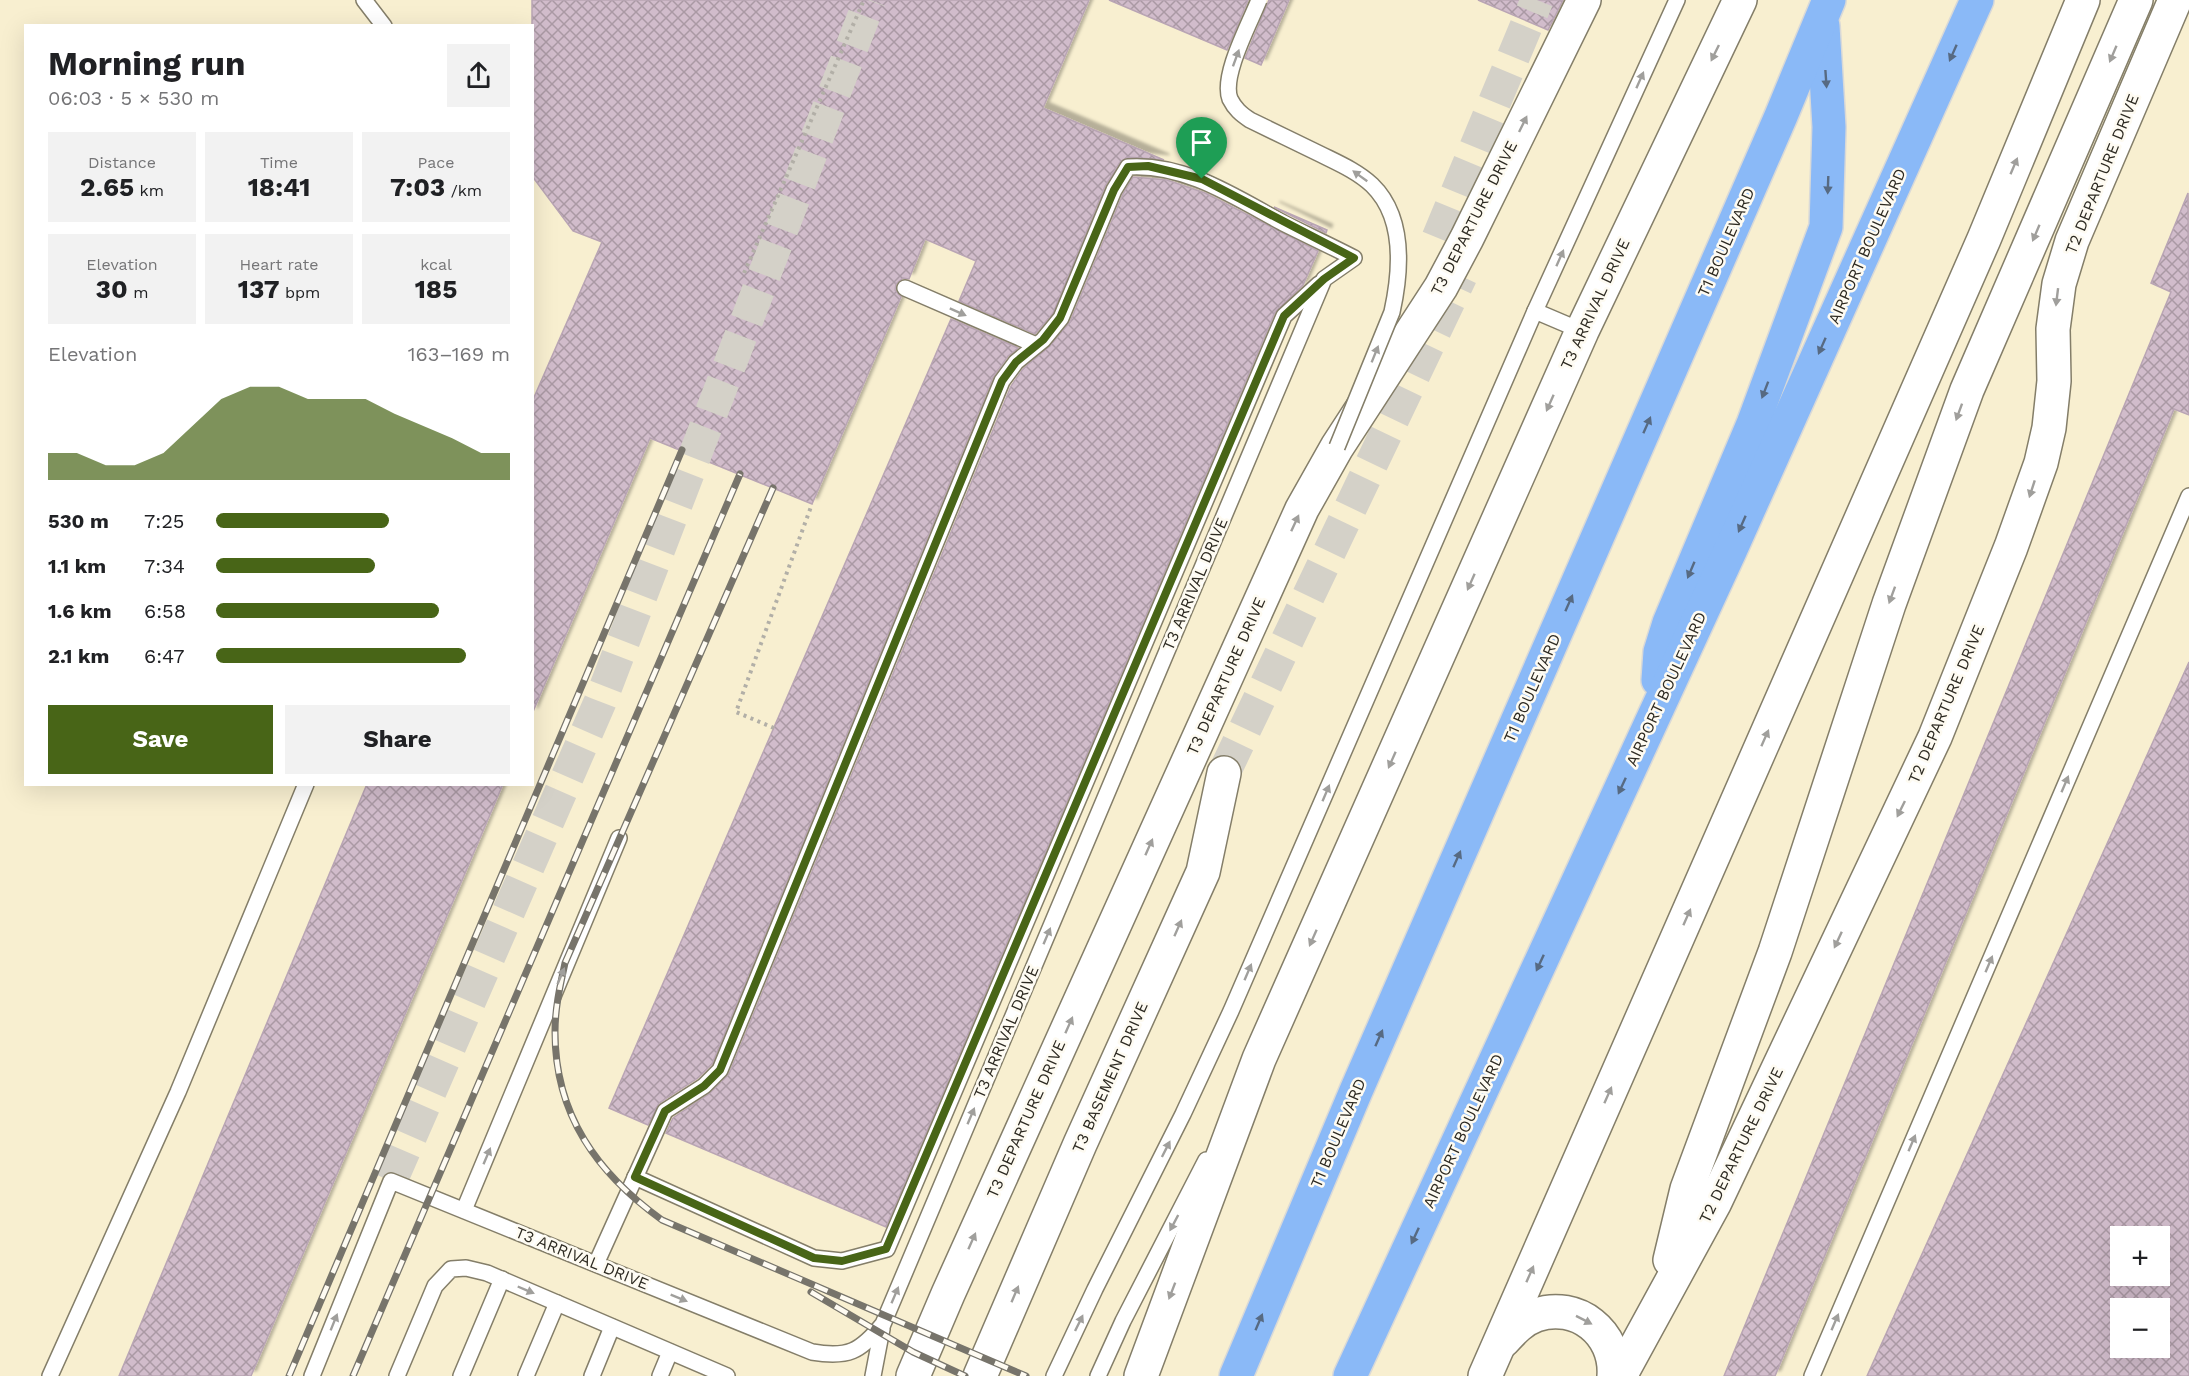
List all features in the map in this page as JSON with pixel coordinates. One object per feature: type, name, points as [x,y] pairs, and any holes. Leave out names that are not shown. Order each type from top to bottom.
[{"type":"highway","points":[[1655,714],[1660,652],[1669,623],[1753,424],[1826,227],[1829,127],[1821,0]]},
{"type":"highway","name":"T1 BOULEVARD","points":[[1236,1376],[1356,1091],[1781,116],[1829,0]]},
{"type":"highway","name":"AIRPORT BOULEVARD","points":[[1350,1376],[1655,714],[1977,0]]},
{"type":"main road","name":"T3 DEPARTURE DRIVE","points":[[913,1376],[1298,518],[1337,447],[1441,287],[1584,0]]},
{"type":"main road","name":"T3 ARRIVAL DRIVE","points":[[1141,1376],[1259,1059],[1582,330],[1740,0]]},
{"type":"main road","points":[[1492,1361],[1984,240],[2083,0]]},
{"type":"main road","points":[[1659,1305],[1688,1189],[1775,952],[1889,604],[1968,390],[2136,0]]},
{"type":"main road","name":"T2 DEPARTURE DRIVE","points":[[1620,1376],[1714,1202],[1935,737],[2041,463],[2049,428],[2054,381],[2053,329],[2059,284],[2072,241],[2175,0]]},
{"type":"main road","name":"T3 BASEMENT DRIVE","points":[[981,1376],[1080,1144],[1203,872],[1224,773]]},
{"type":"main road","points":[[1492,1361],[1516,1326],[1536,1315],[1554,1312],[1580,1316],[1598,1328],[1610,1346],[1614,1376]]},
{"type":"lane","points":[[364,0],[382,24]]},
{"type":"lane","points":[[1259,0],[1233,64],[1229,82],[1229,98],[1238,112],[1250,120],[1353,170],[1372,185],[1386,204],[1399,254],[1398,288],[1392,312],[1337,447]]},
{"type":"lane","points":[[1054,1376],[1231,1011],[1535,311],[1677,0]]},
{"type":"lane","points":[[596,1264],[635,1177],[665,1111],[704,1086],[720,1070],[1002,381],[1016,362],[1036,345],[1060,318],[1114,190],[1128,167],[1148,166],[1202,179],[1354,258],[1324,279],[1284,316],[886,1249],[842,1261],[814,1258],[635,1177]]},
{"type":"lane","name":"T3 ARRIVAL DRIVE","points":[[312,1376],[391,1181],[812,1352],[832,1355],[853,1351],[868,1343],[883,1324],[1324,279]]},
{"type":"lane","points":[[905,288],[1036,345]]},
{"type":"lane","points":[[1535,311],[1582,330]]},
{"type":"lane","points":[[1812,1376],[2189,496]]},
{"type":"lane","points":[[50,1376],[178,1092],[305,786]]},
{"type":"lane","points":[[464,1210],[619,838]]},
{"type":"lane","points":[[1098,1376],[1123,1321],[1259,1059]]},
{"type":"lane","points":[[397,1376],[435,1286],[451,1269],[466,1268],[502,1279],[726,1376]]},
{"type":"lane","points":[[461,1376],[502,1279]]},
{"type":"lane","points":[[526,1376],[557,1303]]},
{"type":"lane","points":[[873,1376],[883,1324]]},
{"type":"lane","points":[[592,1376],[612,1327]]},
{"type":"lane","points":[[660,1376],[670,1352]]},
{"type":"path","points":[[744,273],[864,0]]},
{"type":"path","points":[[774,728],[736,712],[812,504]]},
{"type":"shaded area","points":[[0,0],[2189,0],[2189,1376],[0,1376]]},
{"type":"building","points":[[532,0],[1089,0],[1043,108],[1164,160],[1128,157],[1120,162],[1105,186],[1053,313],[1035,334],[959,301],[976,261],[925,239],[909,279],[903,278],[896,284],[895,290],[901,297],[812,504],[650,438],[534,709],[534,397],[602,242],[573,231],[534,179],[534,24],[532,24]]},
{"type":"building","points":[[1109,0],[1248,0],[1227,50]]},
{"type":"building","points":[[1269,0],[1289,0],[1261,65],[1245,58]]},
{"type":"building","points":[[1478,0],[1563,0],[1548,30]]},
{"type":"building","points":[[1133,177],[1167,180],[1205,193],[1318,251],[1303,285],[1275,312],[886,1227],[666,1133],[673,1118],[709,1094],[729,1074],[1011,386],[1023,369],[1050,346],[1070,322],[1123,194]]},
{"type":"building","points":[[2188,193],[2189,415],[2174,409],[1775,1376],[1724,1376],[2171,292],[2151,283]]},
{"type":"building","points":[[1274,207],[1327,230],[1326,233]]},
{"type":"building","points":[[951,319],[1018,348],[1008,356],[993,377],[712,1064],[698,1078],[659,1103],[648,1125],[609,1108]]},
{"type":"building","points":[[2189,662],[2189,1376],[1867,1376]]},
{"type":"building","points":[[366,786],[502,786],[251,1376],[119,1376]]},
{"type":"tunnel","points":[[391,1181],[600,702],[870,0]]},
{"type":"tunnel","points":[[1438,238],[1537,0]]},
{"type":"tunnel","points":[[1224,773],[1461,276]]},
{"type":"railway","points":[[289,1376],[682,450]]},
{"type":"railway","points":[[353,1376],[740,474]]},
{"type":"railway","points":[[773,488],[565,963],[555,1032],[557,1062],[563,1090],[584,1140],[600,1162],[639,1202],[662,1220],[1026,1376]]},
{"type":"railway","points":[[811,1292],[913,1352],[965,1376]]},
{"type":"route","points":[[1148,166],[1202,179],[1354,258],[1324,279],[1284,316],[886,1249],[842,1261],[814,1258],[635,1177],[665,1111],[704,1086],[720,1070],[1002,381],[1016,362],[1043,340],[1060,318],[1114,190],[1128,167],[1148,166]]}]
